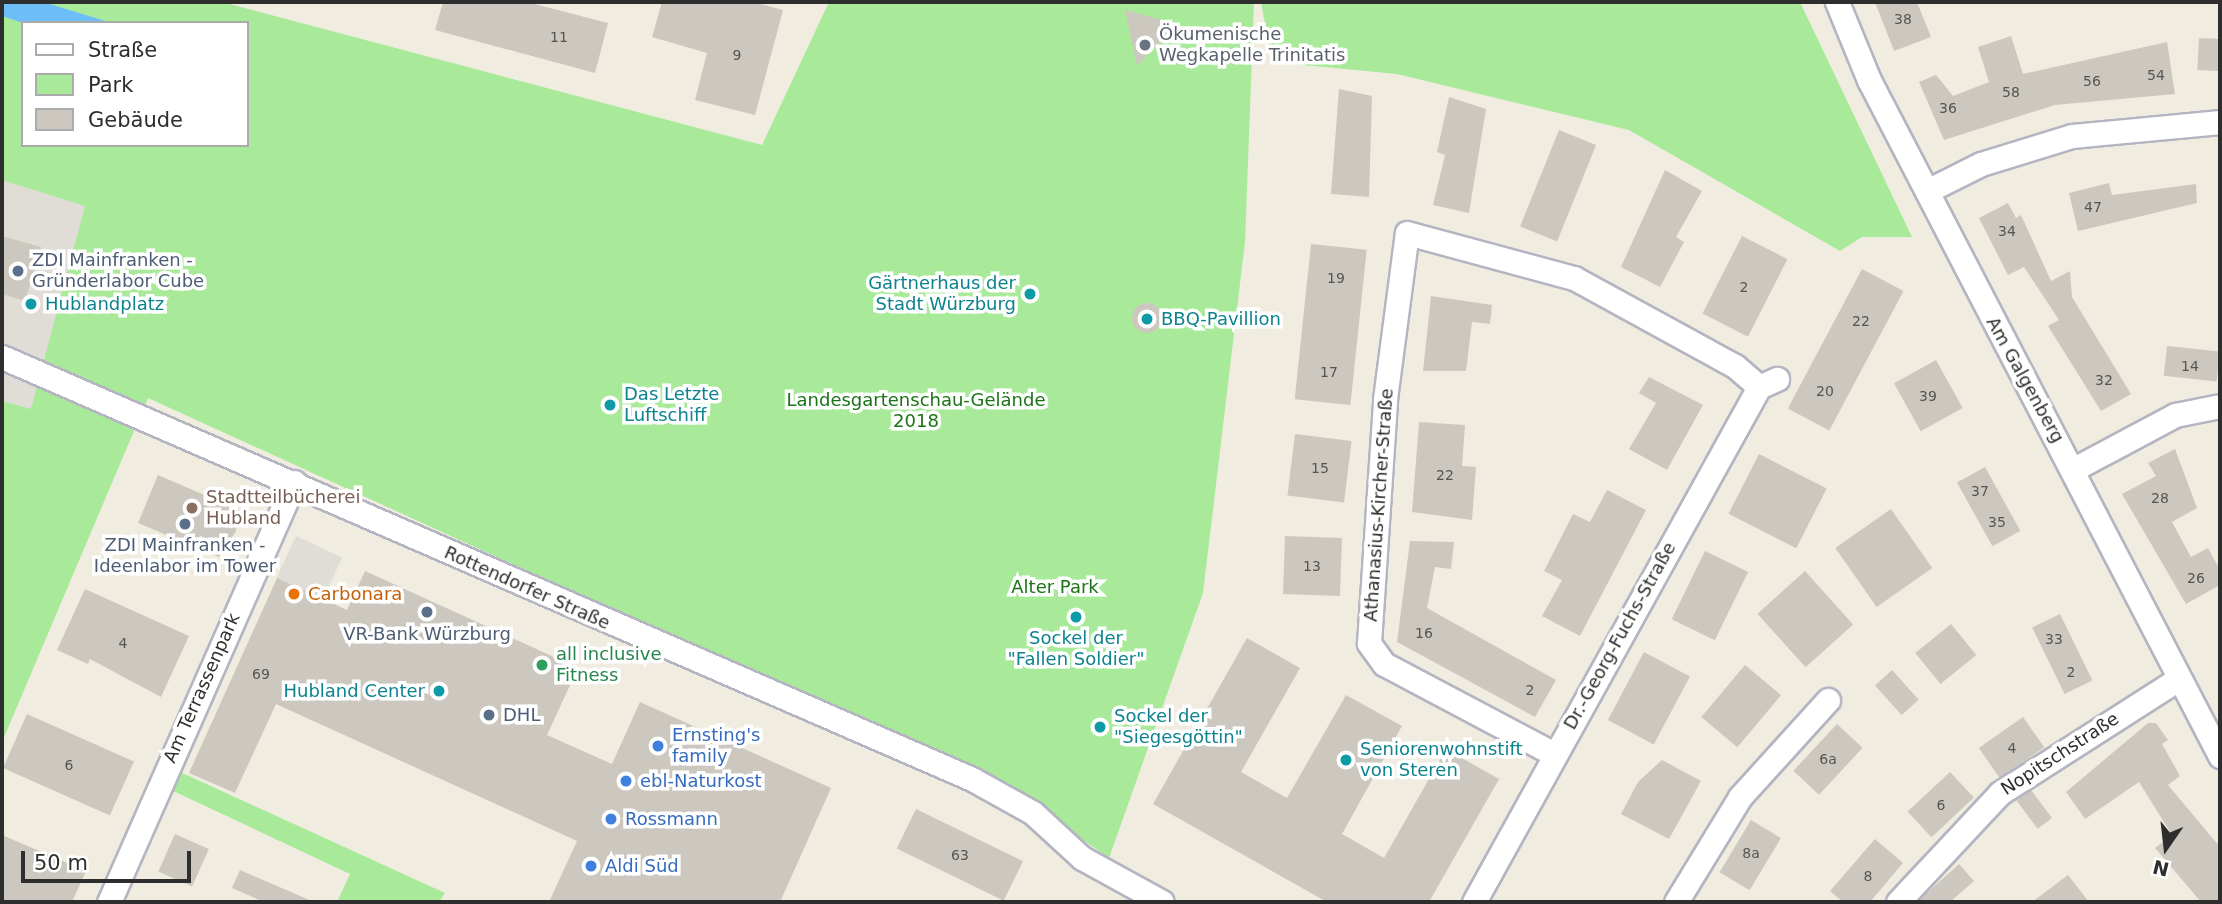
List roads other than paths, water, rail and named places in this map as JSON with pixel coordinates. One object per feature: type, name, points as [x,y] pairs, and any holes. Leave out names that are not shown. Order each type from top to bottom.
[{"type":"street","name":"Am Galgenberg","points":[[1836,2],[1927,191],[2074,469],[2177,680],[2220,756]]},
{"type":"street","points":[[1927,191],[1981,164],[2072,136],[2220,122]]},
{"type":"street","name":"Dr.-Georg-Fuchs-Straße","points":[[1407,233],[1574,278],[1768,383],[1554,754],[1475,902]]},
{"type":"street","name":"Athanasius-Kircher-Straße","points":[[1407,233],[1385,399],[1369,643],[1384,664],[1554,754]]},
{"type":"street","name":"Rottendorfer Straße","points":[[2,357],[30,365],[659,648],[972,779],[1033,813],[1082,858],[1162,902]]},
{"type":"street","points":[[2074,469],[2175,415],[2220,407]]},
{"type":"street","name":"Am Terrassenpark","points":[[117,900],[294,482]]},
{"type":"street","name":"Nopitschstraße","points":[[1898,902],[2000,793],[2177,680]]},
{"type":"street","points":[[1676,902],[1740,797],[1828,700]]},
{"type":"water","points":[[2,2],[43,2],[105,21],[21,22],[2,16]]},
{"type":"place","name":"Ökumenische Wegkapelle Trinitatis","points":[[1145,45]]},
{"type":"place","name":"ZDI Mainfranken - Gründerlabor Cube","points":[[18,271]]},
{"type":"place","name":"Gärtnerhaus der Stadt Würzburg","points":[[1030,294]]},
{"type":"place","name":"Hublandplatz","points":[[31,304]]},
{"type":"place","name":"BBQ-Pavillion","points":[[1147,319]]},
{"type":"place","name":"Das Letzte Luftschiff","points":[[610,405]]},
{"type":"place","name":"Stadtteilbücherei Hubland","points":[[192,508]]},
{"type":"place","name":"ZDI Mainfranken - Ideenlabor im Tower","points":[[185,524]]},
{"type":"place","name":"Carbonara","points":[[294,594]]},
{"type":"place","name":"VR-Bank Würzburg","points":[[427,612]]},
{"type":"place","name":"Sockel der \"Fallen Soldier\"","points":[[1076,617]]},
{"type":"place","name":"all inclusive Fitness","points":[[542,665]]},
{"type":"place","name":"Hubland Center","points":[[439,691]]},
{"type":"place","name":"DHL","points":[[489,715]]},
{"type":"place","name":"Sockel der \"Siegesgöttin\"","points":[[1100,727]]},
{"type":"place","name":"Ernsting's family","points":[[658,746]]},
{"type":"place","name":"Seniorenwohnstift von Steren","points":[[1346,760]]},
{"type":"place","name":"ebl-Naturkost","points":[[626,781]]},
{"type":"place","name":"Rossmann","points":[[611,819]]},
{"type":"place","name":"Aldi Süd","points":[[591,866]]},
{"type":"park label","name":"Landesgartenschau-Gelände 2018","points":[[916,411]]},
{"type":"park label","name":"Alter Park","points":[[1055,587]]}]
